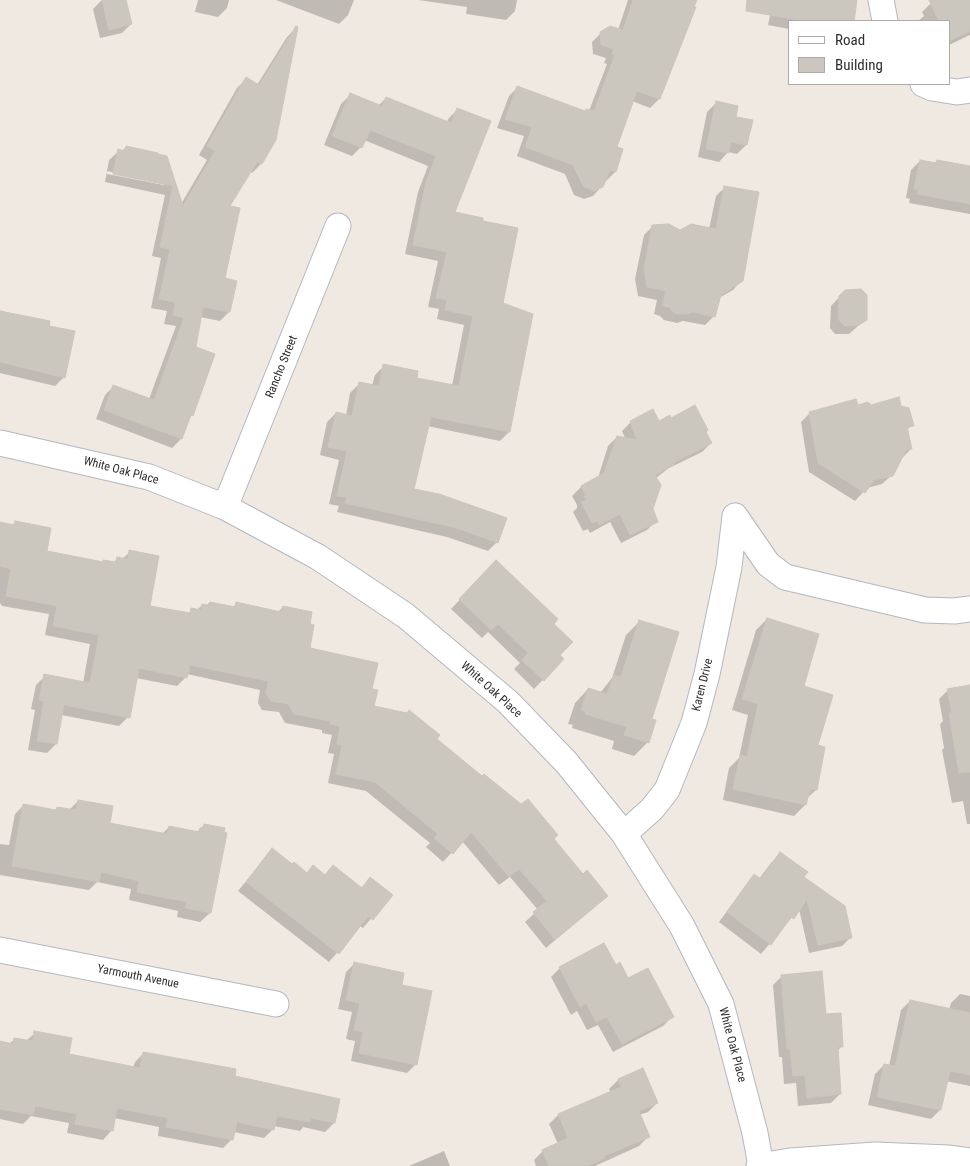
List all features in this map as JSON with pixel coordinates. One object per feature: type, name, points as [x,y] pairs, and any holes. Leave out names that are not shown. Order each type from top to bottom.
[{"type":"street","points":[[881,0],[885,20]]},
{"type":"street","points":[[924,85],[957,92],[970,90]]},
{"type":"street","name":"Rancho Street","points":[[226,507],[338,226]]},
{"type":"street","name":"White Oak Place","points":[[0,443],[149,477],[226,507],[318,557],[406,616],[508,702],[566,762],[624,834],[682,926],[721,1004],[755,1132],[760,1166]]},
{"type":"street","name":"Karen Drive","points":[[624,834],[652,809],[667,790],[694,724],[707,674],[729,567],[735,516],[768,564],[785,577],[925,610],[954,611],[970,609]]},
{"type":"street","name":"Yarmouth Avenue","points":[[0,950],[276,1004]]},
{"type":"street","points":[[760,1166],[790,1161],[875,1155],[970,1160]]},
{"type":"building","points":[[102,0],[126,0],[132,24],[109,30]]},
{"type":"building","points":[[633,0],[697,0],[694,7],[696,7],[660,99],[637,91],[617,147],[623,149],[616,172],[610,170],[603,187],[594,191],[583,186],[573,165],[525,147],[532,127],[505,119],[517,86],[585,111],[586,109],[594,111],[615,55],[612,54],[614,49],[601,45],[600,32],[610,26],[623,30]]},
{"type":"building","points":[[747,0],[857,0],[854,20],[799,20],[746,11]]},
{"type":"building","points":[[929,0],[970,0],[970,31],[950,41],[950,20],[939,20]]},
{"type":"building","points":[[296,26],[298,27],[276,140],[262,164],[257,162],[230,206],[240,208],[225,278],[237,281],[230,312],[203,307],[196,347],[215,354],[193,416],[191,415],[182,439],[104,410],[113,385],[154,400],[184,318],[173,315],[175,302],[159,299],[170,249],[160,247],[173,186],[113,174],[118,149],[125,151],[126,146],[167,156],[183,206],[215,151],[207,146],[246,77],[259,85]]},
{"type":"building","points":[[350,93],[382,106],[386,97],[451,123],[457,108],[491,121],[455,212],[483,218],[483,221],[518,228],[503,303],[533,314],[510,432],[431,417],[414,489],[439,494],[507,518],[498,543],[457,528],[345,503],[347,497],[337,496],[347,451],[328,447],[336,412],[352,416],[359,382],[379,386],[383,364],[418,371],[417,378],[459,386],[473,316],[445,310],[447,300],[436,298],[447,252],[413,245],[426,182],[436,156],[370,130],[362,148],[332,136]]},
{"type":"building","points":[[716,101],[738,106],[736,117],[753,120],[747,145],[731,142],[729,153],[706,149]]},
{"type":"building","points":[[920,160],[936,163],[937,160],[970,166],[970,204],[917,194],[918,190],[914,189]]},
{"type":"building","points":[[724,186],[759,192],[743,281],[721,295],[715,317],[693,312],[678,314],[669,307],[662,306],[666,291],[647,287],[644,269],[652,225],[669,224],[680,230],[691,224],[716,229]]},
{"type":"building","points":[[861,289],[867,295],[867,320],[859,325],[845,326],[838,319],[839,296],[845,290]]},
{"type":"building","points":[[0,311],[50,321],[49,326],[75,331],[65,378],[0,362]]},
{"type":"building","points":[[899,397],[901,406],[909,408],[914,426],[907,427],[912,449],[906,450],[893,476],[874,480],[865,493],[818,463],[809,412],[856,399],[858,405],[868,402],[871,405]]},
{"type":"building","points":[[695,405],[708,430],[706,432],[712,443],[673,463],[674,465],[655,475],[661,485],[653,509],[658,522],[630,535],[620,514],[599,525],[597,521],[592,523],[581,502],[586,500],[584,496],[586,496],[581,486],[604,473],[617,436],[637,440],[630,421],[653,409],[659,421],[670,415],[671,418]]},
{"type":"building","points":[[15,521],[51,528],[47,551],[103,562],[103,560],[116,562],[117,557],[128,559],[129,550],[159,556],[150,606],[190,613],[191,608],[201,610],[202,604],[207,605],[210,602],[235,607],[236,602],[281,612],[283,606],[312,612],[310,624],[314,625],[310,648],[378,663],[372,689],[378,690],[374,706],[407,713],[409,710],[440,735],[437,739],[482,776],[484,774],[521,804],[528,799],[558,835],[554,839],[583,874],[587,870],[608,896],[555,940],[533,912],[547,901],[519,869],[509,877],[471,832],[453,854],[434,838],[438,834],[375,782],[336,774],[342,745],[337,744],[340,726],[330,724],[330,721],[294,714],[288,704],[271,701],[266,693],[268,681],[190,665],[187,678],[139,668],[130,718],[64,705],[57,744],[37,741],[44,701],[39,700],[44,674],[90,683],[99,635],[53,626],[57,606],[6,596],[11,569],[0,566],[0,522],[14,525]]},
{"type":"building","points":[[496,560],[558,619],[554,624],[573,642],[560,655],[564,659],[544,681],[522,660],[528,653],[498,624],[491,630],[459,599]]},
{"type":"building","points":[[767,618],[819,634],[804,686],[833,695],[818,745],[825,747],[817,790],[810,789],[806,805],[733,789],[740,755],[747,757],[758,704],[742,699]]},
{"type":"building","points":[[639,620],[679,632],[652,719],[656,720],[649,743],[624,735],[627,727],[585,714],[586,712],[581,710],[588,688],[607,694],[614,675],[621,677]]},
{"type":"building","points":[[970,685],[970,772],[959,773],[949,713],[952,713],[947,689]]},
{"type":"building","points":[[78,800],[113,806],[110,823],[167,834],[169,826],[199,832],[204,824],[225,828],[224,832],[227,833],[211,913],[185,908],[187,902],[137,892],[139,881],[101,872],[99,882],[12,866],[23,804],[56,810],[57,807],[76,810]]},
{"type":"building","points":[[272,848],[307,873],[313,865],[325,875],[333,865],[362,888],[370,877],[393,895],[373,920],[368,916],[339,954],[246,882]]},
{"type":"building","points":[[780,852],[808,872],[804,877],[845,906],[852,938],[818,945],[807,899],[794,919],[791,917],[771,945],[727,912],[754,874],[761,879]]},
{"type":"building","points":[[604,943],[616,965],[620,962],[628,978],[648,968],[674,1017],[622,1044],[607,1017],[596,1022],[586,1003],[580,1007],[559,967]]},
{"type":"building","points":[[354,962],[404,973],[402,985],[432,991],[417,1065],[359,1053],[363,1032],[354,1030],[360,1003],[346,1000]]},
{"type":"building","points":[[822,971],[826,1014],[841,1013],[843,1047],[838,1047],[841,1094],[807,1098],[805,1075],[793,1076],[790,1049],[787,1049],[781,975]]},
{"type":"building","points":[[910,1000],[970,1013],[970,1075],[950,1071],[941,1110],[877,1097],[884,1064],[895,1066]]},
{"type":"building","points":[[34,1031],[72,1038],[69,1054],[140,1068],[143,1052],[236,1069],[235,1076],[340,1099],[335,1123],[311,1118],[310,1122],[277,1116],[274,1130],[237,1122],[233,1140],[166,1127],[168,1118],[117,1108],[113,1131],[75,1124],[77,1114],[35,1106],[33,1115],[0,1109],[0,1041],[13,1044],[14,1038],[33,1041]]},
{"type":"building","points":[[643,1068],[658,1103],[639,1111],[650,1137],[604,1156],[605,1158],[587,1166],[549,1166],[542,1150],[568,1138],[558,1114],[621,1087],[618,1079]]}]
